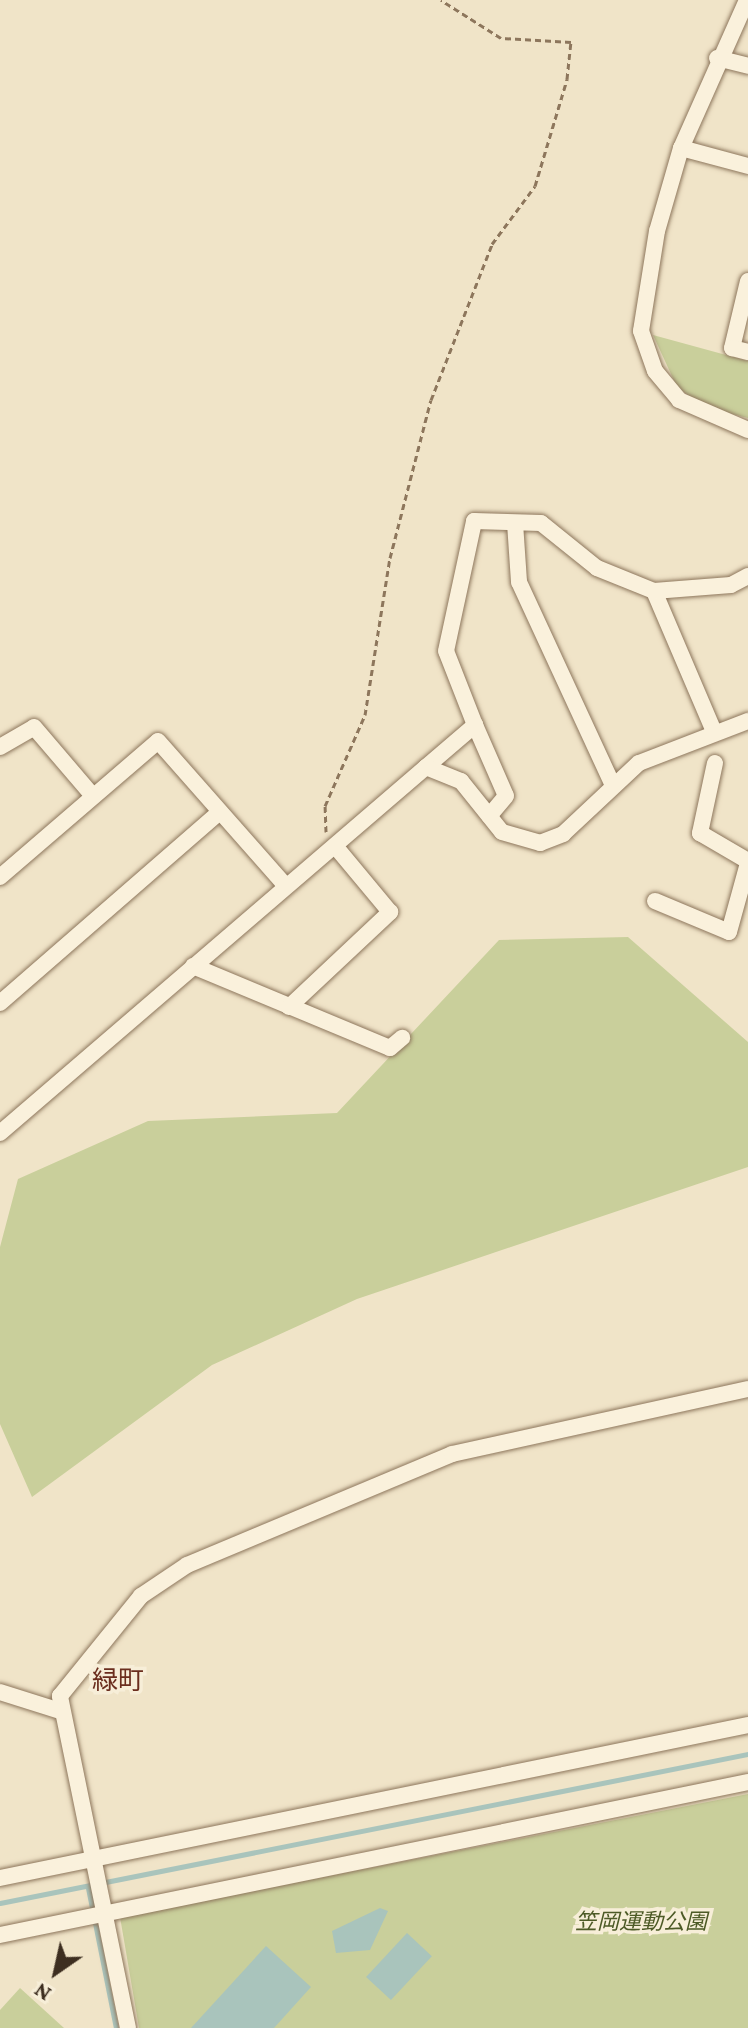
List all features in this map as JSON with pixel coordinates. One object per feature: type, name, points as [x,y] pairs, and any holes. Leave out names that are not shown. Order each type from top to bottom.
[{"type":"street","points":[[747,0],[717,58],[681,148],[657,231],[641,331],[655,371],[679,400],[748,430]]},
{"type":"street","points":[[717,58],[748,66]]},
{"type":"street","points":[[681,148],[748,166]]},
{"type":"street","points":[[748,281],[732,348],[748,352]]},
{"type":"street","points":[[489,816],[506,796],[446,651],[466,531],[483,518],[541,523],[597,568],[654,591],[731,585],[748,576]]},
{"type":"street","points":[[515,523],[519,582],[613,785]]},
{"type":"street","points":[[654,591],[713,729]]},
{"type":"street","points":[[426,767],[461,781],[489,816],[517,842],[540,843],[563,834],[639,763],[713,729],[748,721]]},
{"type":"street","points":[[0,1133],[285,885],[475,725]]},
{"type":"street","points":[[0,747],[34,727],[92,795]]},
{"type":"street","points":[[0,877],[158,741],[285,885]]},
{"type":"street","points":[[655,901],[729,932],[748,862],[700,833],[715,763]]},
{"type":"street","points":[[0,1003],[220,812]]},
{"type":"street","points":[[289,1007],[390,912],[335,846]]},
{"type":"street","points":[[193,966],[390,1048],[402,1038]]},
{"type":"street","points":[[128,2028],[99,1912],[93,1864],[60,1711],[60,1696],[141,1596],[187,1565],[452,1454],[748,1389]]},
{"type":"street","points":[[0,1692],[60,1711]]},
{"type":"street","points":[[0,1878],[93,1864],[748,1725]]},
{"type":"street","points":[[0,1935],[99,1912],[748,1782]]},
{"type":"path","points":[[335,846],[326,835],[325,806],[365,715],[390,558],[431,400],[492,244],[541,170],[545,135],[567,79],[571,42],[501,38],[441,0]]},
{"type":"green space","points":[[653,335],[748,361],[748,418],[705,407],[677,387]]},
{"type":"green space","points":[[628,937],[748,1042],[748,1167],[357,1299],[212,1365],[32,1497],[0,1424],[0,1247],[18,1179],[148,1121],[337,1113],[499,940]]},
{"type":"green space","name":"笠岡運動公園","points":[[748,1794],[748,2028],[139,2028],[120,1917]]},
{"type":"green space","points":[[20,1988],[64,2028],[0,2028],[0,2010]]},
{"type":"water","points":[[380,1908],[388,1911],[370,1950],[336,1953],[332,1931]]},
{"type":"water","points":[[407,1933],[432,1956],[391,2000],[366,1977]]},
{"type":"water","points":[[266,1946],[311,1987],[274,2028],[191,2028]]},
{"type":"waterway","points":[[0,1903],[748,1754]]},
{"type":"waterway","points":[[88,1888],[116,2028]]},
{"type":"district","name":"緑町","points":[[118,1681]]}]
